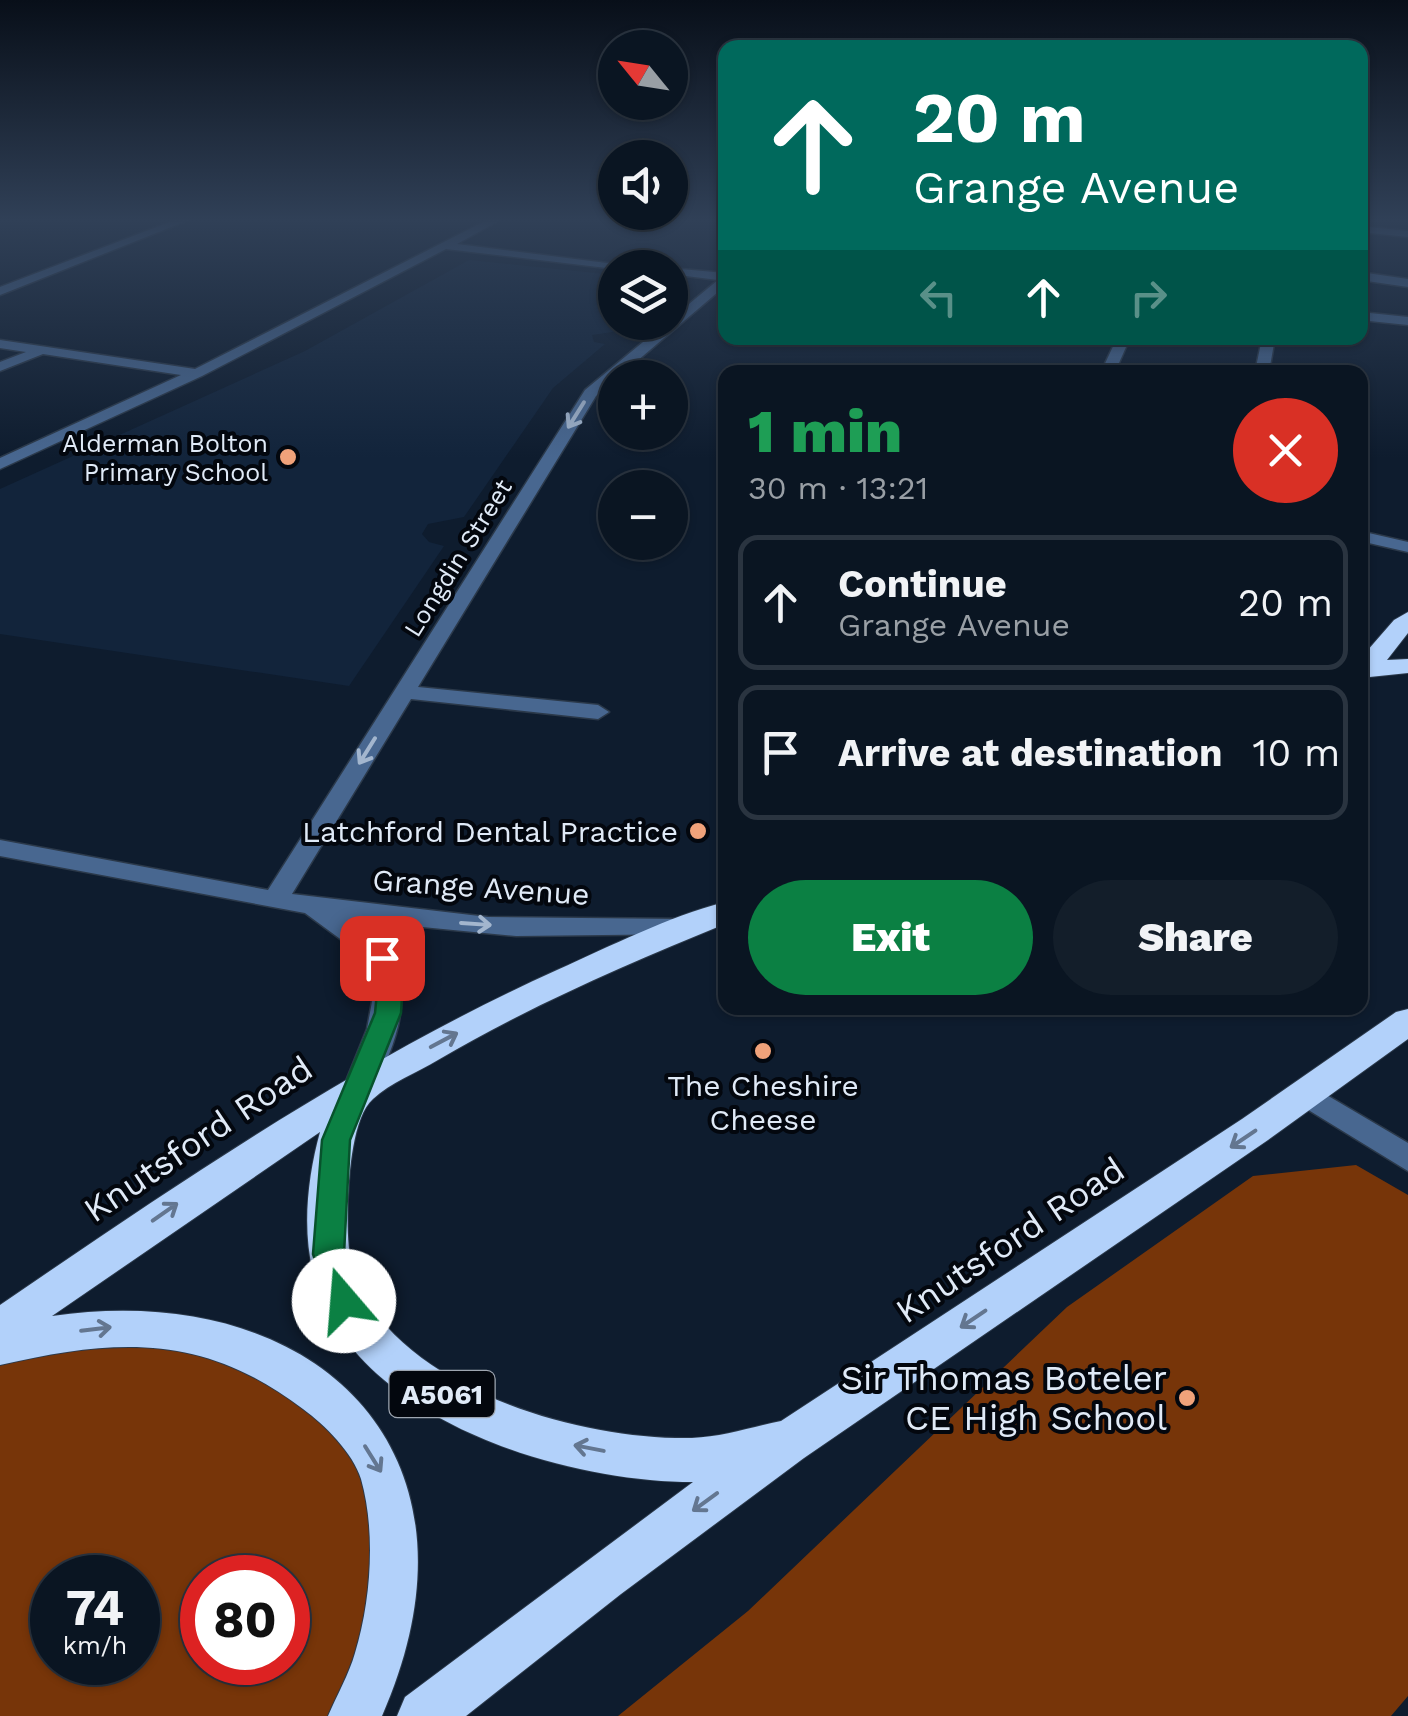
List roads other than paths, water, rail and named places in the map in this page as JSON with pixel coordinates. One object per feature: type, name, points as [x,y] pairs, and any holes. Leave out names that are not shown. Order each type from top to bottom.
[{"type":"highway","points":[[1368,663],[1408,619]]},
{"type":"highway","points":[[1368,670],[1408,666]]},
{"type":"highway","name":"Knutsford Road","points":[[0,1329],[172,1208],[359,1086],[523,997],[718,915]]},
{"type":"highway","name":"Knutsford Road","points":[[424,1716],[565,1603],[789,1442],[1308,1095],[1408,1021]]},
{"type":"highway","name":"A5061","points":[[359,1086],[336,1140],[328,1254],[344,1301],[374,1344],[420,1382],[500,1425],[590,1450],[691,1460],[789,1442]]},
{"type":"highway","points":[[0,1346],[40,1336],[118,1326],[183,1330],[245,1348],[300,1378],[350,1420],[383,1475],[393,1549],[383,1646],[355,1716]]},
{"type":"street","points":[[0,464],[197,374],[344,298]]},
{"type":"street","name":"Longdin Street","points":[[275,900],[590,393],[701,298]]},
{"type":"street","points":[[1368,317],[1408,321]]},
{"type":"street","points":[[0,344],[197,374]]},
{"type":"street","points":[[0,368],[42,350]]},
{"type":"street","points":[[1368,538],[1408,547]]},
{"type":"street","points":[[404,692],[598,712]]},
{"type":"street","name":"Grange Avenue","points":[[0,848],[275,900],[460,924],[565,930],[682,928]]},
{"type":"street","name":"Grange Avenue","points":[[275,900],[344,926],[366,940],[382,958],[390,981],[388,1013],[359,1086]]},
{"type":"street","points":[[1308,1095],[1408,1158]]},
{"type":"place","name":"Alderman Bolton Primary School","points":[[288,457]]},
{"type":"place","name":"Latchford Dental Practice","points":[[698,831]]},
{"type":"place","name":"The Cheshire Cheese","points":[[763,1051]]},
{"type":"place","name":"Sir Thomas Boteler CE High School","points":[[1187,1398]]}]
